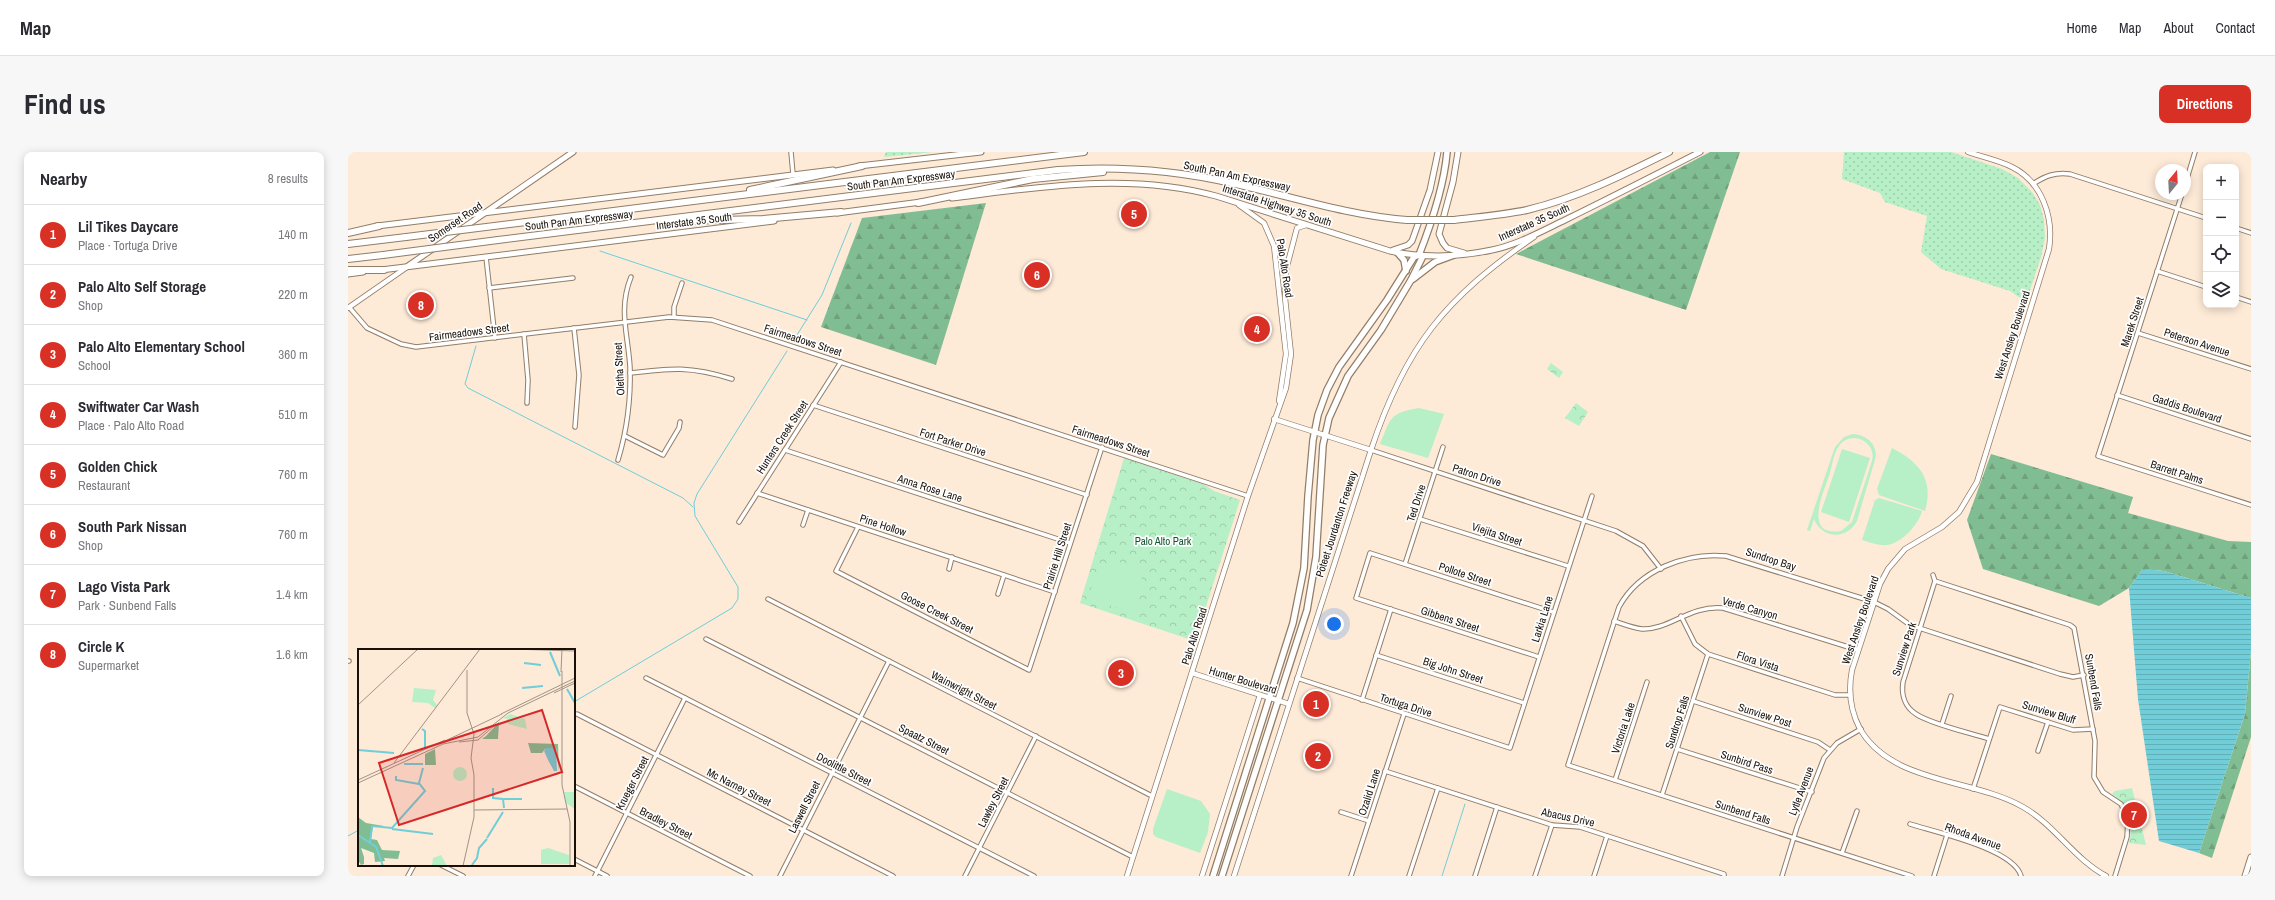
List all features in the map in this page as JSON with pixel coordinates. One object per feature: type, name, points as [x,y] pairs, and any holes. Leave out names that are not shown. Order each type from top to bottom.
[{"type":"highway","name":"South Pan Am Expressway","points":[[348,244],[1084,152]]},
{"type":"highway","name":"South Pan Am Expressway","points":[[348,259],[1058,170],[1099,168],[1147,170],[1204,177],[1360,215],[1406,220],[1454,220],[1527,210],[1583,192],[1620,177],[1669,152]]},
{"type":"highway","points":[[696,200],[862,166]]},
{"type":"highway","points":[[918,203],[1032,179],[1065,175],[1147,170]]},
{"type":"highway","points":[[649,221],[764,219],[840,212]]},
{"type":"highway","points":[[348,233],[379,226]]},
{"type":"highway","points":[[348,270],[384,270]]},
{"type":"main road","name":"Somerset Road","points":[[407,267],[572,152]]},
{"type":"main road","points":[[348,230],[982,152]]},
{"type":"main road","points":[[1390,251],[1408,245],[1412,240],[1430,190],[1438,152]]},
{"type":"main road","name":"Poteet Jourdanton Freeway","points":[[1222,876],[1299,637],[1312,588],[1316,557],[1324,435],[1337,397],[1348,376],[1381,330],[1411,280],[1422,258],[1419,255],[1446,169],[1447,152]]},
{"type":"main road","points":[[1458,152],[1453,182],[1439,234],[1443,244],[1447,248],[1467,254]]},
{"type":"main road","name":"Interstate 35 South","points":[[1340,236],[1390,251],[1419,255],[1454,255],[1493,250],[1542,231],[1700,152]]},
{"type":"main road","name":"Interstate Highway 35 South","points":[[1042,187],[1134,183],[1199,191],[1340,236]]},
{"type":"main road","name":"Interstate 35 South","points":[[348,274],[1042,187]]},
{"type":"main road","points":[[1397,252],[1404,260],[1406,271]]},
{"type":"main road","name":"Poteet Jourdanton Freeway","points":[[1213,876],[1293,624],[1301,586],[1314,432],[1327,390],[1339,367],[1406,271],[1414,257],[1419,255]]},
{"type":"main road","points":[[1411,280],[1435,262],[1454,255]]},
{"type":"main road","points":[[2245,876],[2251,857]]},
{"type":"street","points":[[791,152],[794,174]]},
{"type":"street","name":"West Ansley Boulevard","points":[[1968,152],[2012,167],[2033,184],[2041,196],[2050,217],[2050,249],[1977,482],[1966,504],[1952,519],[1914,542],[1898,556],[1884,576],[1858,650],[1850,682],[1850,695],[1854,714],[1861,730],[1876,750],[1898,764],[2012,801],[2031,812],[2053,829],[2087,864],[2106,876]]},
{"type":"street","points":[[2191,165],[2195,152]]},
{"type":"street","points":[[2033,184],[2046,176],[2062,173],[2070,174],[2203,217]]},
{"type":"street","name":"Marek Street","points":[[2098,456],[2180,200]]},
{"type":"street","name":"Palo Alto Road","points":[[1126,876],[1279,401],[1286,354],[1274,246],[1264,223],[1249,210],[1234,202]]},
{"type":"street","name":"Palo Alto Road","points":[[1279,401],[1286,388],[1291,354],[1285,298],[1286,266],[1297,228],[1306,225]]},
{"type":"street","points":[[2239,229],[2251,233]]},
{"type":"street","name":"Poteet Jourdanton Freeway","points":[[1234,876],[1382,416],[1398,380],[1439,318],[1472,283],[1498,262],[1542,231]]},
{"type":"street","points":[[486,257],[494,338]]},
{"type":"street","name":"Somerset Road","points":[[348,308],[407,267]]},
{"type":"street","points":[[2158,271],[2203,286]]},
{"type":"street","name":"Oletha Street","points":[[618,460],[625,436],[630,401],[630,373],[623,303],[631,277]]},
{"type":"street","points":[[489,288],[573,278]]},
{"type":"street","points":[[674,317],[674,307],[682,283]]},
{"type":"street","points":[[2239,298],[2251,302]]},
{"type":"street","name":"Fairmeadows Street","points":[[348,308],[363,325],[406,346],[416,347],[624,321],[674,317],[702,319],[724,323],[1248,496]]},
{"type":"street","points":[[574,328],[579,375],[575,427]]},
{"type":"street","name":"Peterson Avenue","points":[[2138,333],[2251,369]]},
{"type":"street","points":[[524,334],[528,380],[527,403]]},
{"type":"street","name":"Hunters Creek Street","points":[[739,522],[841,362]]},
{"type":"street","points":[[630,373],[686,368],[707,371],[732,379]]},
{"type":"street","name":"Gaddis Boulevard","points":[[2117,395],[2251,439]]},
{"type":"street","name":"Fort Parker Drive","points":[[813,405],[1087,495]]},
{"type":"street","name":"Patron Drive","points":[[1274,419],[1616,531],[1635,540],[1650,554],[1661,570]]},
{"type":"street","points":[[625,436],[664,455],[679,428],[680,422]]},
{"type":"street","name":"Prairie Hill Street","points":[[1029,670],[1102,447]]},
{"type":"street","name":"Ted Drive","points":[[1405,564],[1443,447]]},
{"type":"street","name":"Anna Rose Lane","points":[[785,450],[1070,543]]},
{"type":"street","name":"Barrett Palms","points":[[2098,456],[2251,505]]},
{"type":"street","name":"Pine Hollow","points":[[757,493],[1055,592]]},
{"type":"street","name":"Larkia Lane","points":[[1510,748],[1592,496]]},
{"type":"street","points":[[803,525],[808,510]]},
{"type":"street","name":"Viejita Street","points":[[1420,519],[1568,566]]},
{"type":"street","name":"Goose Creek Street","points":[[858,527],[836,571],[1029,670]]},
{"type":"street","name":"Pollote Street","points":[[1356,598],[1370,553],[1553,612]]},
{"type":"street","name":"Sundrop Bay","points":[[1568,765],[1614,621],[1619,607],[1630,590],[1643,578],[1691,558],[1706,555],[1726,556],[1874,602],[1888,609],[1906,623],[1920,629],[2066,676],[2084,676]]},
{"type":"street","points":[[948,569],[952,558]]},
{"type":"street","points":[[998,594],[1004,575]]},
{"type":"street","points":[[1933,575],[1935,581]]},
{"type":"street","name":"Sunview Park","points":[[1935,581],[1903,682],[1902,692],[1907,705],[1915,714],[1989,739]]},
{"type":"street","name":"Sunbend Falls","points":[[1935,581],[2070,625],[2076,632],[2093,729],[2094,777],[2103,792],[2120,804],[2128,819],[2127,837],[2115,876]]},
{"type":"street","name":"Gibbens Street","points":[[1356,598],[1539,657]]},
{"type":"street","name":"Wainwright Street","points":[[768,599],[1152,796]]},
{"type":"street","name":"Verde Canyon","points":[[1614,621],[1640,628],[1647,628],[1661,625],[1702,608],[1723,608],[1858,650]]},
{"type":"street","points":[[1362,700],[1391,609]]},
{"type":"street","name":"Flora Vista","points":[[1681,616],[1694,644],[1708,654],[1835,695],[1850,695]]},
{"type":"street","name":"Spaatz Street","points":[[706,638],[1133,857]]},
{"type":"street","name":"Sundrop Falls","points":[[1662,796],[1708,654]]},
{"type":"street","name":"Big John Street","points":[[1376,655],[1524,703]]},
{"type":"street","name":"Laswell Street","points":[[780,876],[889,661]]},
{"type":"street","name":"Hunter Boulevard","points":[[1192,673],[1289,704]]},
{"type":"street","name":"Doolittle Street","points":[[646,678],[1034,876]]},
{"type":"street","name":"Tortuga Drive","points":[[1297,678],[1510,748]]},
{"type":"street","name":"Victoria Lake","points":[[1616,780],[1647,682]]},
{"type":"street","points":[[1202,876],[1260,695]]},
{"type":"street","points":[[1942,724],[1951,696]]},
{"type":"street","name":"Krueger Street","points":[[595,876],[685,698]]},
{"type":"street","name":"Sunview Post","points":[[1693,701],[1818,742],[1830,750]]},
{"type":"street","name":"Sunview Bluff","points":[[1989,739],[2000,707],[2073,730],[2093,729]]},
{"type":"street","name":"Mc Narney Street","points":[[576,714],[893,876]]},
{"type":"street","name":"Ozalid Lane","points":[[1351,876],[1404,714]]},
{"type":"street","points":[[2038,751],[2048,722]]},
{"type":"street","name":"Lytle Avenue","points":[[1782,876],[1793,838],[1812,792],[1819,769],[1830,750],[1846,738],[1861,730]]},
{"type":"street","name":"Lawley Street","points":[[965,876],[1036,736]]},
{"type":"street","points":[[1973,789],[1989,739]]},
{"type":"street","name":"Sunbird Pass","points":[[1678,749],[1812,792]]},
{"type":"street","name":"Sunbend Falls","points":[[1568,765],[1912,876]]},
{"type":"street","name":"Abacus Drive","points":[[1385,771],[1552,825],[1574,825],[1724,875]]},
{"type":"street","name":"Bradley Street","points":[[575,787],[750,876]]},
{"type":"street","points":[[1409,876],[1438,788]]},
{"type":"street","points":[[1476,876],[1498,807]]},
{"type":"street","points":[[1842,853],[1858,811]]},
{"type":"street","points":[[1341,812],[1369,821]]},
{"type":"street","name":"Rhoda Avenue","points":[[1910,824],[1983,847],[2003,856],[2013,864],[2021,876]]},
{"type":"street","points":[[1535,876],[1552,825]]},
{"type":"street","points":[[1594,876],[1607,836]]},
{"type":"street","points":[[1934,876],[1947,836]]},
{"type":"street","points":[[575,860],[607,876]]},
{"type":"street","points":[[408,876],[413,866]]},
{"type":"street","points":[[443,866],[462,876]]},
{"type":"green space","points":[[886,152],[933,152],[884,157]]},
{"type":"green space","points":[[1710,152],[1740,152],[1686,310],[1516,254]]},
{"type":"green space","points":[[1844,152],[1951,152],[2002,169],[2018,178],[2032,192],[2040,205],[2044,220],[2045,238],[2041,257],[2026,302],[2010,291],[1941,269],[1921,252],[1927,216],[1885,202],[1880,193],[1842,179]]},
{"type":"green space","points":[[986,203],[936,365],[821,327],[862,218]]},
{"type":"green space","points":[[1551,363],[1563,372],[1559,378],[1547,369]]},
{"type":"green space","points":[[1576,403],[1588,412],[1579,426],[1565,418]]},
{"type":"green space","points":[[1419,408],[1444,414],[1428,458],[1380,444],[1392,418],[1402,412]]},
{"type":"green space","points":[[1853,434],[1862,436],[1869,440],[1876,451],[1876,456],[1857,521],[1847,532],[1841,534],[1835,535],[1828,533],[1818,526],[1814,519],[1810,531],[1807,530],[1835,447],[1844,437]],"holes":[[[1852,438],[1863,440],[1869,445],[1873,457],[1872,461],[1852,522],[1841,531],[1829,531],[1822,527],[1819,521],[1818,512],[1834,457],[1837,449],[1843,441]]]},
{"type":"green space","points":[[1892,448],[1910,459],[1922,473],[1926,481],[1927,490],[1925,511],[1879,495],[1877,489]]},
{"type":"green space","points":[[1842,449],[1870,458],[1849,522],[1821,512]]},
{"type":"green space","points":[[1991,454],[2133,497],[2128,513],[2228,541],[2251,542],[2251,598],[2164,571],[2143,569],[2129,588],[2099,606],[1983,569],[1967,520]]},
{"type":"green space","name":"Palo Alto Park","points":[[1124,458],[1203,484],[1214,491],[1240,500],[1195,641],[1080,603]]},
{"type":"green space","points":[[1879,498],[1922,511],[1917,522],[1909,532],[1893,544],[1884,545],[1862,540],[1875,500]]},
{"type":"green space","points":[[1118,562],[1131,564],[1143,570],[1137,612],[1133,614],[1089,596],[1095,579],[1099,574],[1107,567]]},
{"type":"green space","points":[[2251,651],[2251,737],[2212,858],[2199,853],[2245,714]]},
{"type":"green space","points":[[2132,788],[2146,845],[2129,843],[2131,822],[2127,810],[2112,794],[2115,791]]},
{"type":"green space","points":[[1167,789],[1201,801],[1210,814],[1208,832],[1200,853],[1156,837],[1153,834],[1153,829]]},
{"type":"water","points":[[2143,569],[2164,571],[2251,598],[2251,651],[2245,714],[2199,853],[2159,841],[2138,699],[2129,588]]},
{"type":"waterway","points":[[797,335],[822,295],[851,223]]},
{"type":"waterway","points":[[600,251],[807,320]]},
{"type":"waterway","points":[[476,346],[465,384],[468,388],[683,498],[693,507]]},
{"type":"waterway","points":[[575,701],[732,608],[738,599],[738,587],[695,516],[694,503],[697,494],[787,351]]},
{"type":"waterway","points":[[1442,876],[1465,804]]},
{"type":"waterway","points":[[348,836],[358,831]]},
{"type":"place","name":"Golden Chick","points":[[1134,214]]},
{"type":"place","name":"South Park Nissan","points":[[1037,275]]},
{"type":"place","name":"Circle K","points":[[421,305]]},
{"type":"place","name":"Swiftwater Car Wash","points":[[1257,329]]},
{"type":"place","name":"Palo Alto Elementary School","points":[[1121,673]]},
{"type":"place","name":"Lil Tikes Daycare","points":[[1316,704]]},
{"type":"place","name":"Palo Alto Self Storage","points":[[1318,756]]},
{"type":"place","name":"Lago Vista Park","points":[[2134,815]]}]
